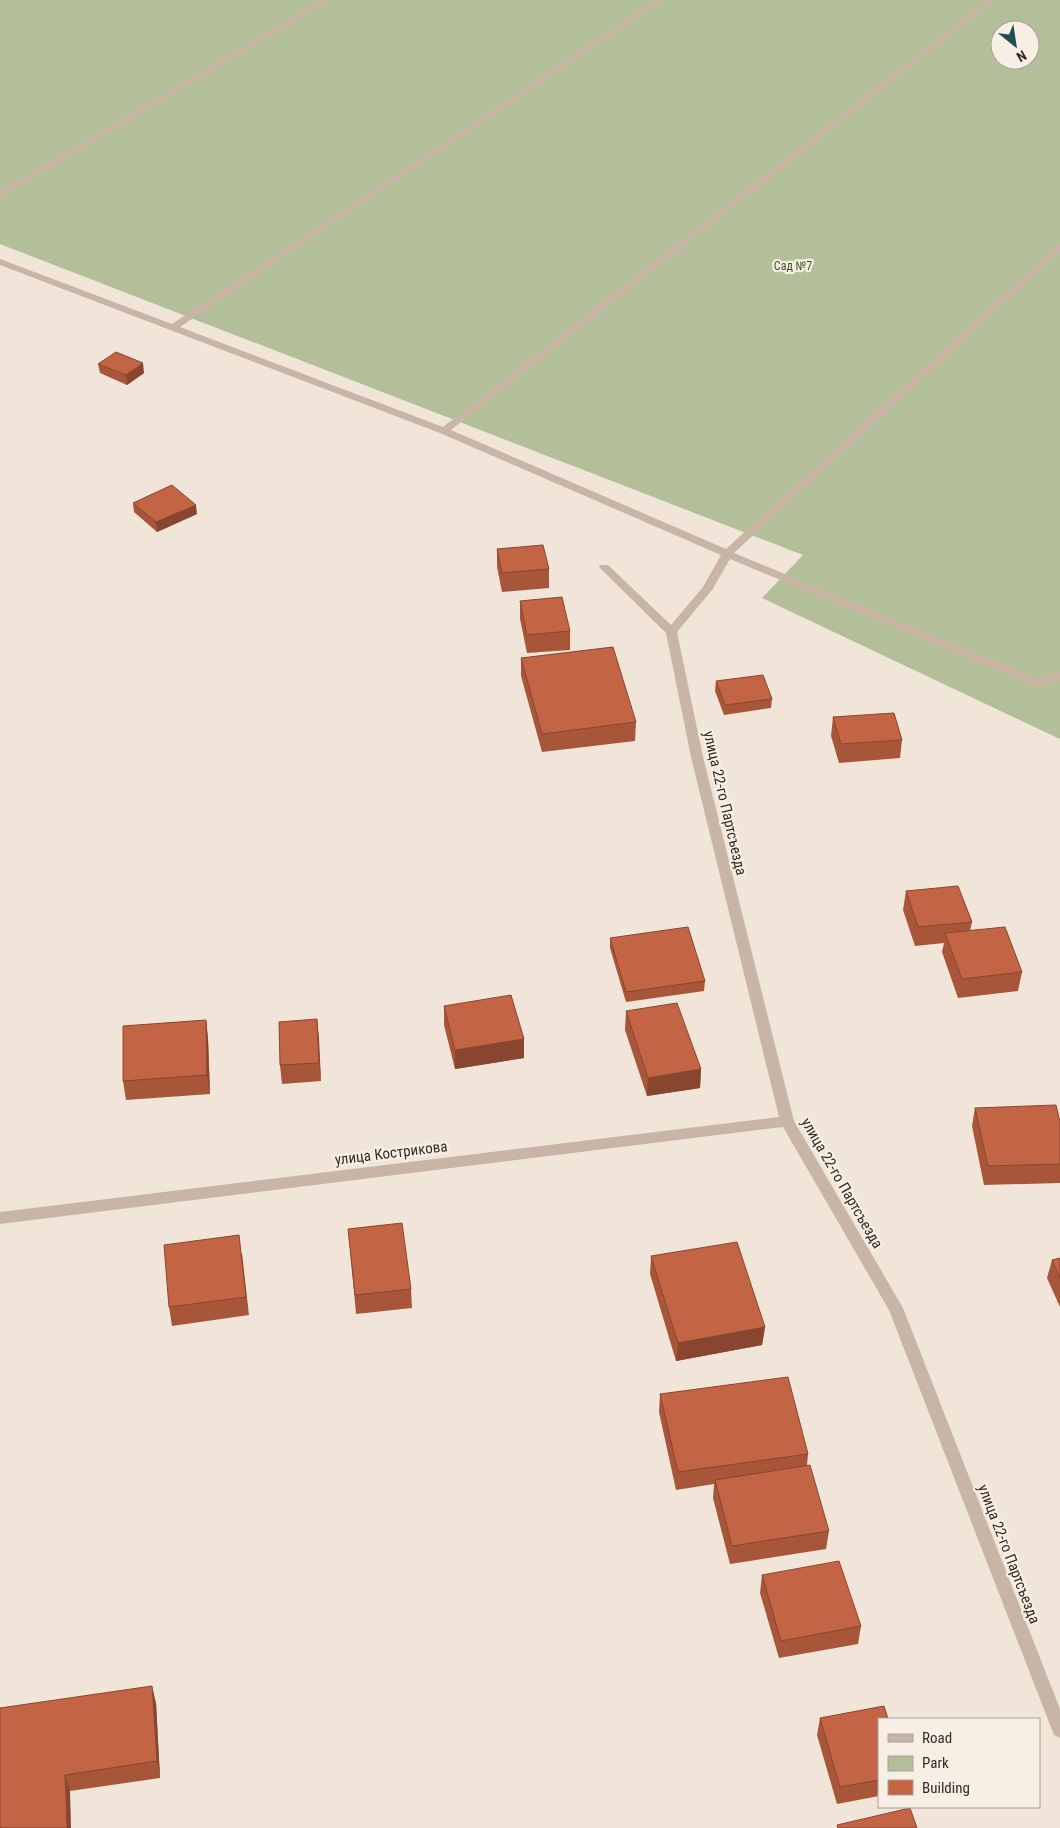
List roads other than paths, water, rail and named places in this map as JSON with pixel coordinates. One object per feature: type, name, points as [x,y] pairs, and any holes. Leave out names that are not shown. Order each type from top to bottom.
[{"type":"street","points":[[0,195],[327,0]]},
{"type":"street","points":[[174,327],[660,0]]},
{"type":"street","points":[[444,431],[992,0]]},
{"type":"street","points":[[604,567],[671,632],[708,588],[727,554],[1060,247]]},
{"type":"street","points":[[0,262],[444,431],[727,554],[1038,683],[1060,676]]},
{"type":"street","name":"улица 22-го Партсъезда","points":[[671,632],[696,757],[787,1121],[896,1308],[1060,1730]]},
{"type":"street","name":"улица Кострикова","points":[[0,1218],[787,1121]]},
{"type":"park label","name":"Сад №7","points":[[793,266]]}]
